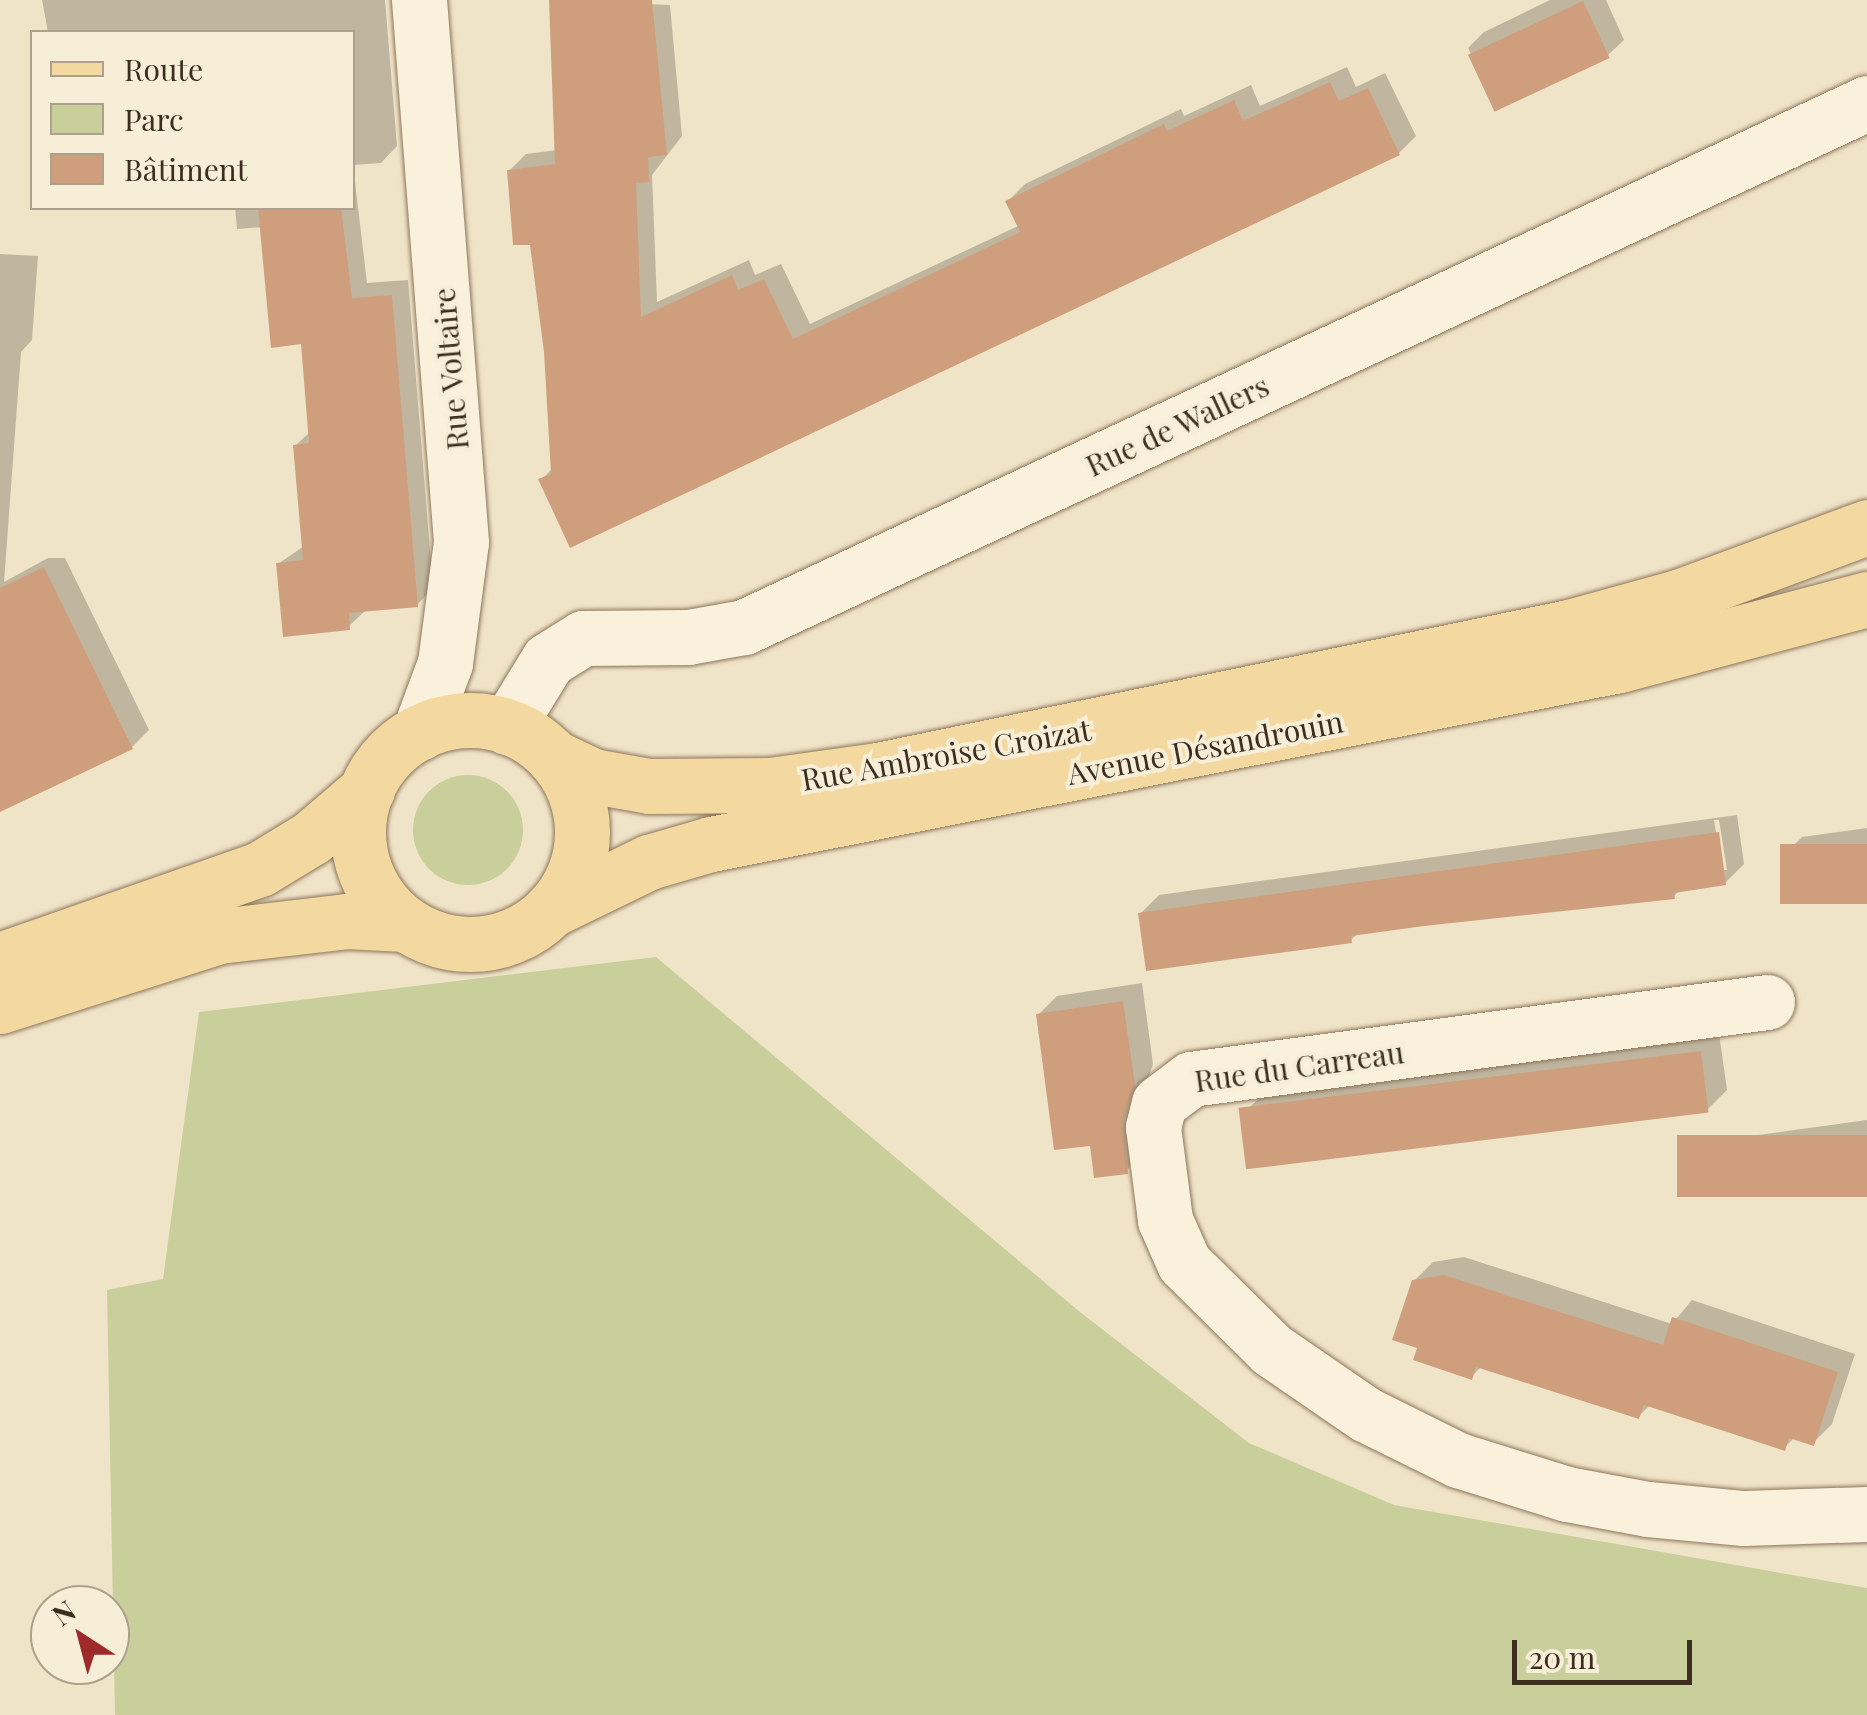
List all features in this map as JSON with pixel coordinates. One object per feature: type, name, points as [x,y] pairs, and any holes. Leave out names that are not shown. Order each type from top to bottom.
[{"type":"main road","name":"Avenue Désandrouin","points":[[1340,678],[1678,597],[1867,527]]},
{"type":"main road","name":"Avenue Désandrouin","points":[[550,910],[649,862],[711,844],[1619,665],[1867,599]]},
{"type":"main road","name":"Rue Ambroise Croizat","points":[[553,757],[620,783],[770,785],[1340,678]]},
{"type":"main road","points":[[0,960],[260,869],[311,838],[367,790],[388,757],[419,733],[454,721],[507,727],[553,757],[573,788],[582,825],[578,862],[550,910],[518,934],[480,944],[440,940],[405,924],[378,897],[362,863],[358,826],[367,790]]},
{"type":"main road","points":[[0,1006],[219,936],[346,920],[405,924]]},
{"type":"street","name":"Rue Voltaire","points":[[419,0],[461,542],[445,663],[419,733]]},
{"type":"street","name":"Rue de Wallers","points":[[507,727],[548,660],[583,638],[688,638],[744,627],[1867,103]]},
{"type":"street","name":"Rue du Carreau","points":[[1766,1002],[1192,1080],[1159,1103],[1153,1127],[1165,1220],[1184,1263],[1272,1350],[1365,1414],[1458,1460],[1567,1494],[1648,1509],[1744,1518],[1867,1514]]},
{"type":"green space","points":[[468,775],[489,779],[507,791],[519,809],[523,830],[519,851],[507,869],[489,881],[468,885],[447,881],[429,869],[417,851],[413,830],[417,809],[429,791],[447,779]]},
{"type":"green space","points":[[656,957],[1080,1312],[1249,1443],[1394,1505],[1867,1588],[1867,1715],[115,1715],[114,1685],[130,1685],[130,1585],[113,1585],[107,1290],[163,1279],[199,1012]]},
{"type":"building","points":[[549,0],[652,0],[667,155],[648,157],[649,182],[636,183],[641,317],[732,275],[738,290],[764,279],[793,339],[1020,232],[1005,201],[1164,124],[1167,131],[1234,100],[1243,121],[1330,82],[1339,101],[1368,88],[1400,155],[570,548],[538,479],[551,474],[544,352],[530,245],[513,245],[507,170],[555,164]]},
{"type":"building","points":[[1583,1],[1610,58],[1495,112],[1468,55]]},
{"type":"building","points":[[258,210],[341,210],[352,298],[392,295],[418,607],[349,613],[350,630],[283,637],[276,563],[303,560],[293,445],[309,443],[301,344],[271,348]]},
{"type":"building","points":[[44,567],[133,749],[0,812],[0,588]]},
{"type":"building","points":[[1719,832],[1726,885],[1674,893],[1675,899],[1424,926],[1351,936],[1352,943],[1146,971],[1138,913]]},
{"type":"building","points":[[1780,844],[1867,844],[1867,904],[1780,904]]},
{"type":"building","points":[[1123,1001],[1135,1085],[1123,1120],[1128,1174],[1094,1178],[1090,1146],[1054,1150],[1036,1014]]},
{"type":"building","points":[[1701,1051],[1709,1113],[1246,1169],[1238,1108]]},
{"type":"building","points":[[1677,1135],[1867,1135],[1867,1197],[1677,1197]]},
{"type":"building","points":[[1444,1275],[1663,1345],[1672,1317],[1838,1372],[1814,1446],[1789,1438],[1785,1451],[1644,1405],[1639,1419],[1476,1367],[1472,1380],[1413,1360],[1417,1348],[1392,1340],[1412,1280]]}]
